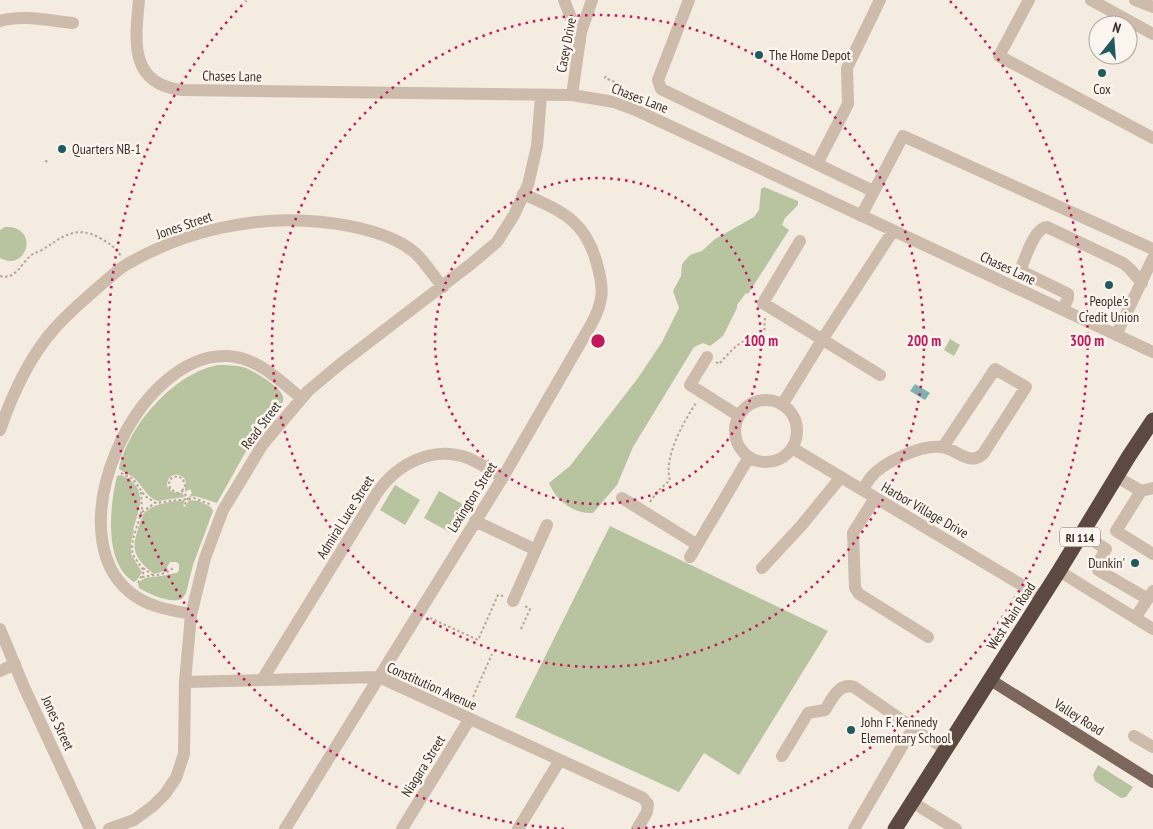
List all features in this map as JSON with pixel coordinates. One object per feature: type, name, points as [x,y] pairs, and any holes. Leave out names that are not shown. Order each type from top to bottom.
[{"type":"highway","name":"West Main Road","points":[[895,829],[989,679],[1060,571],[1129,456],[1153,420]]},
{"type":"main road","name":"Valley Road","points":[[989,679],[1153,782]]},
{"type":"street","name":"Chases Lane","points":[[139,0],[136,41],[139,59],[149,77],[156,83],[171,89],[572,96],[614,102],[638,111],[1153,352]]},
{"type":"street","points":[[564,0],[580,41]]},
{"type":"street","name":"Casey Drive","points":[[572,96],[580,41],[592,0]]},
{"type":"street","points":[[689,0],[658,80],[661,89],[873,191]]},
{"type":"street","points":[[817,164],[848,104],[847,68],[880,0]]},
{"type":"street","points":[[1029,0],[999,56],[1153,138]]},
{"type":"street","points":[[1091,0],[1153,34]]},
{"type":"street","points":[[1135,0],[1153,7]]},
{"type":"street","points":[[0,21],[23,18],[74,23]]},
{"type":"street","name":"Read Street","points":[[109,829],[134,820],[153,806],[165,794],[176,778],[184,754],[188,631],[205,558],[223,510],[263,444],[301,398],[339,365],[443,287],[497,242],[514,215],[528,186],[537,146],[541,96]]},
{"type":"street","points":[[860,216],[903,136],[1153,249]]},
{"type":"street","name":"Lexington Street","points":[[285,829],[503,477],[599,308],[603,289],[595,252],[588,238],[576,222],[557,209],[523,194]]},
{"type":"street","name":"Jones Street","points":[[0,430],[9,404],[25,373],[55,328],[86,298],[128,264],[166,246],[213,229],[258,221],[298,220],[338,224],[373,232],[394,240],[414,252],[443,287]]},
{"type":"street","points":[[1063,310],[1068,294],[1025,273],[1021,268],[1037,231],[1043,227],[1047,227],[1123,263],[1130,268],[1142,283]]},
{"type":"street","points":[[782,405],[893,231]]},
{"type":"street","points":[[800,241],[763,303],[880,376]]},
{"type":"street","points":[[1116,335],[1153,258]]},
{"type":"street","points":[[191,614],[148,603],[131,593],[119,582],[112,571],[104,550],[101,516],[104,489],[109,470],[122,438],[145,403],[157,390],[187,366],[200,360],[226,356],[249,361],[272,374],[301,398]]},
{"type":"street","points":[[708,357],[690,385],[739,416]]},
{"type":"street","points":[[862,490],[872,477],[896,459],[923,449],[943,447],[975,460],[979,458],[1026,387],[995,369],[943,447]]},
{"type":"street","points":[[762,401],[776,402],[782,405],[792,415],[797,428],[792,448],[780,459],[772,461],[764,462],[749,457],[743,452],[736,438],[735,430],[739,416],[749,406],[762,401]]},
{"type":"street","name":"Harbor Village Drive","points":[[792,448],[1042,597]]},
{"type":"street","name":"Admiral Luce Street","points":[[262,680],[377,493],[393,473],[412,461],[423,457],[448,455],[466,458],[503,477]]},
{"type":"street","points":[[690,557],[749,457]]},
{"type":"street","points":[[762,568],[801,526],[841,477]]},
{"type":"street","points":[[1117,477],[1147,489],[1115,534],[1098,563],[1098,570],[1151,595],[1135,618]]},
{"type":"street","points":[[622,498],[696,544]]},
{"type":"street","points":[[875,498],[853,533],[855,588],[859,594],[928,637]]},
{"type":"street","points":[[475,521],[536,550]]},
{"type":"street","points":[[514,600],[547,525]]},
{"type":"street","points":[[1082,534],[1106,549]]},
{"type":"street","points":[[1115,534],[1153,554]]},
{"type":"street","points":[[1115,534],[1153,560]]},
{"type":"street","points":[[1060,571],[1153,629]]},
{"type":"street","name":"Jones Street","points":[[0,629],[90,829]]},
{"type":"street","points":[[0,671],[15,664]]},
{"type":"street","name":"Constitution Avenue","points":[[185,682],[379,677],[643,798],[648,804],[647,812],[637,829]]},
{"type":"street","points":[[782,756],[808,713],[825,710],[840,688],[844,686],[854,687],[946,749]]},
{"type":"street","name":"Niagara Street","points":[[402,829],[467,718]]},
{"type":"street","points":[[854,829],[908,736],[923,735]]},
{"type":"street","points":[[1134,736],[1153,748]]},
{"type":"street","points":[[518,829],[560,760]]},
{"type":"street","points":[[912,802],[956,829]]},
{"type":"path","points":[[606,76],[605,78],[620,84]]},
{"type":"path","points":[[45,161],[50,162]]},
{"type":"path","points":[[0,276],[6,277],[14,274],[19,266],[32,254],[61,237],[76,232],[90,234],[109,243],[128,264]]},
{"type":"path","points":[[708,357],[720,364],[744,340],[752,337],[764,337],[766,305]]},
{"type":"path","points":[[644,512],[657,492],[670,480],[668,472],[678,433],[702,392]]},
{"type":"path","points":[[109,470],[131,477],[145,496],[156,503]]},
{"type":"path","points":[[178,476],[183,479],[185,486],[182,491],[177,492],[170,489],[169,481],[178,476]]},
{"type":"path","points":[[141,490],[141,514],[133,539],[132,549],[133,556],[143,568],[153,575]]},
{"type":"path","points":[[182,491],[188,498]]},
{"type":"path","points":[[184,506],[188,498]]},
{"type":"path","points":[[141,514],[148,507],[156,503],[188,498],[198,499],[223,510]]},
{"type":"path","points":[[142,577],[164,574],[174,567]]},
{"type":"path","points":[[131,593],[142,577],[143,568]]},
{"type":"path","points":[[418,613],[478,640],[498,595],[501,595],[530,609],[521,629]]},
{"type":"path","points":[[467,718],[492,654]]},
{"type":"green space","points":[[764,187],[798,201],[798,205],[785,218],[782,225],[789,230],[748,294],[746,293],[737,305],[723,336],[710,346],[703,343],[694,347],[633,447],[617,485],[593,513],[579,511],[566,505],[556,495],[549,483],[570,466],[638,378],[662,342],[679,308],[673,291],[681,276],[682,264],[690,255],[702,251],[715,239],[754,217],[759,210],[761,189]]},
{"type":"green space","points":[[5,227],[16,228],[23,233],[26,240],[26,247],[18,259],[10,261],[0,258],[0,230]]},
{"type":"green space","points":[[950,339],[960,345],[954,356],[944,350]]},
{"type":"green space","points":[[218,365],[246,368],[261,376],[278,389],[283,402],[280,408],[276,405],[271,411],[274,414],[245,453],[217,503],[195,496],[189,497],[192,493],[190,489],[185,492],[185,480],[179,475],[174,475],[170,478],[167,486],[172,492],[182,493],[185,497],[158,501],[148,494],[131,475],[119,469],[124,453],[132,436],[155,404],[185,379],[201,370]]},
{"type":"green space","points":[[121,475],[136,485],[140,498],[140,506],[133,529],[131,552],[142,572],[134,582],[124,573],[117,562],[111,533],[114,488],[117,476]]},
{"type":"green space","points":[[395,485],[420,500],[405,525],[380,510]]},
{"type":"green space","points":[[439,491],[466,506],[451,533],[424,518]]},
{"type":"green space","points":[[185,500],[183,506],[185,507],[189,500],[199,501],[211,507],[213,511],[193,565],[186,593],[182,599],[171,600],[143,590],[138,585],[145,578],[177,573],[179,564],[170,562],[167,567],[168,570],[154,574],[139,560],[136,554],[135,541],[143,514],[147,510],[162,504]]},
{"type":"green space","points":[[610,526],[828,631],[739,775],[704,753],[679,792],[515,717]]},
{"type":"green space","points":[[1098,765],[1133,787],[1126,797],[1121,798],[1095,781],[1093,775]]},
{"type":"water","points":[[915,384],[930,393],[925,400],[910,391]]},
{"type":"place","name":"The Home Depot","points":[[759,55]]},
{"type":"place","name":"Cox","points":[[1102,73]]},
{"type":"place","name":"Quarters NB-1","points":[[62,149]]},
{"type":"place","name":"People's Credit Union","points":[[1109,285]]},
{"type":"place","name":"Dunkin'","points":[[1135,563]]},
{"type":"place","name":"John F. Kennedy Elementary School","points":[[851,730]]}]
